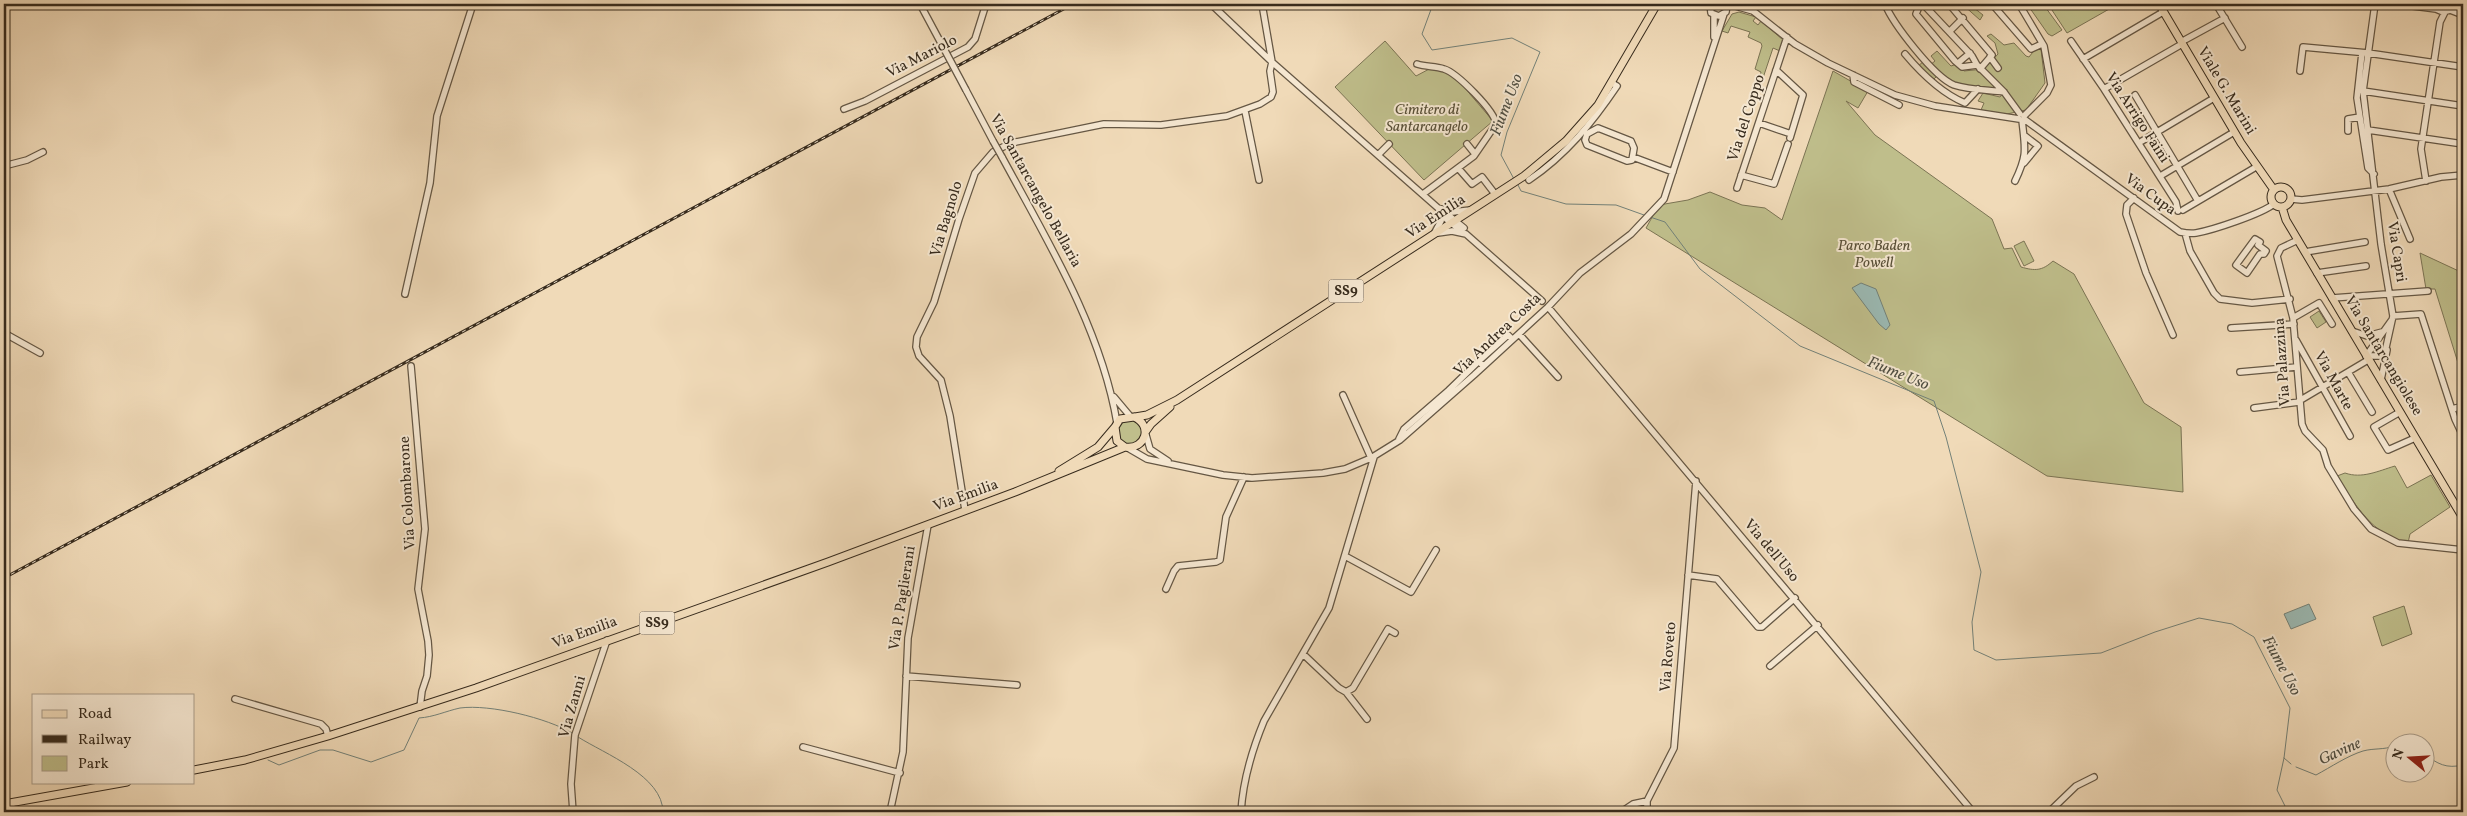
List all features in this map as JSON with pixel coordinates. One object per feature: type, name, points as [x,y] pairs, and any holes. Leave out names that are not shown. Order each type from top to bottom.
[{"type":"main road","name":"Via Emilia","points":[[1043,481],[1098,446],[1120,420],[1147,414],[1177,400],[1534,168],[1566,141],[1584,122],[1612,83],[1657,4]]},
{"type":"main road","name":"Viale G. Marini","points":[[2159,4],[2234,132],[2256,167],[2274,190]]},
{"type":"main road","points":[[2286,189],[2290,193],[2291,199],[2287,205],[2282,207],[2274,204],[2272,199],[2274,190],[2286,189]]},
{"type":"main road","name":"Via Santarcangiolese","points":[[2282,207],[2286,220],[2463,518]]},
{"type":"main road","name":"Via Emilia","points":[[195,770],[245,760],[328,736],[420,706],[928,525],[1126,447],[1141,443],[1151,424],[1177,400]]},
{"type":"main road","points":[[1132,416],[1142,422],[1146,433]]},
{"type":"main road","points":[[1116,425],[1115,437],[1126,447]]},
{"type":"main road","points":[[4,804],[116,784]]},
{"type":"street","points":[[405,294],[430,183],[437,116],[473,4]]},
{"type":"street","name":"Via Santarcangelo Bellaria","points":[[920,4],[1072,286],[1113,396],[1116,425]]},
{"type":"street","name":"Via Mariolo","points":[[844,108],[865,101],[968,47],[975,39],[986,4]]},
{"type":"street","points":[[1211,4],[1272,62],[1425,192],[1440,210],[1445,220],[1454,221],[1542,301]]},
{"type":"street","points":[[1262,4],[1272,62]]},
{"type":"street","name":"Via Andrea Costa","points":[[1710,4],[1710,10],[1714,15],[1714,41]]},
{"type":"street","points":[[1727,4],[1758,14],[1795,44],[1853,75],[1907,99],[1988,115],[2020,117],[2047,93],[2051,85],[2042,44],[2018,4]]},
{"type":"street","name":"Via Andrea Costa","points":[[1126,447],[1147,459],[1223,475],[1244,477],[1324,473],[1345,469],[1373,457],[1396,443],[1481,364],[1548,307],[1580,273],[1631,234],[1662,202],[1727,4]]},
{"type":"street","points":[[1885,4],[1910,42],[1945,81],[1956,86],[2004,92]]},
{"type":"street","points":[[1991,56],[1978,67],[1967,67],[1958,63],[1916,14],[1922,4],[1950,31],[1970,53],[1978,67],[2004,92],[2020,117],[2025,136],[2024,163]]},
{"type":"street","points":[[1949,4],[1963,18],[1998,68]]},
{"type":"street","points":[[1992,4],[2031,49],[2042,44]]},
{"type":"street","points":[[2216,4],[2242,47]]},
{"type":"street","points":[[2374,174],[2368,130],[2357,98],[2375,4]]},
{"type":"street","points":[[2397,4],[2463,13]]},
{"type":"street","points":[[2415,6],[2424,4]]},
{"type":"street","points":[[2440,22],[2455,4],[2463,13]]},
{"type":"street","points":[[1714,15],[1725,13],[1738,7]]},
{"type":"street","points":[[2426,180],[2421,149],[2440,22],[2436,8]]},
{"type":"street","points":[[2083,59],[2163,12]]},
{"type":"street","points":[[1950,31],[1963,18]]},
{"type":"street","points":[[2104,89],[2225,18]]},
{"type":"street","name":"Via del Coppo","points":[[1738,188],[1787,37]]},
{"type":"street","name":"Via Arrigo Faini","points":[[2070,41],[2104,89],[2181,210],[2198,201]]},
{"type":"street","points":[[1780,56],[1790,45],[1795,44]]},
{"type":"street","points":[[2300,71],[2303,47],[2365,53],[2463,67]]},
{"type":"street","points":[[1958,63],[1970,53]]},
{"type":"street","points":[[2365,53],[2362,116],[2368,168],[2374,174]]},
{"type":"street","points":[[1904,54],[1923,74],[1955,99],[1965,103],[1978,88]]},
{"type":"street","name":"Via Bagnolo","points":[[965,510],[950,416],[941,380],[919,356],[916,342],[934,302],[975,173],[993,152],[1011,143],[1104,124],[1161,125],[1245,111],[1268,100],[1273,94],[1270,71],[1272,62]]},
{"type":"street","points":[[1417,64],[1445,69],[1453,74],[1494,114],[1496,124],[1474,155],[1425,192]]},
{"type":"street","points":[[1742,175],[1774,184],[1789,139],[1803,95],[1776,70]]},
{"type":"street","points":[[1853,75],[1854,82],[1899,106]]},
{"type":"street","points":[[1529,180],[1561,156],[1586,129],[1617,86],[1612,83]]},
{"type":"street","points":[[2363,91],[2463,106]]},
{"type":"street","points":[[2135,94],[2198,201],[2256,167]]},
{"type":"street","points":[[2142,141],[2214,98]]},
{"type":"street","points":[[1245,111],[1259,180]]},
{"type":"street","points":[[2348,131],[2348,119],[2362,116]]},
{"type":"street","name":"Via Cupa","points":[[2020,117],[2185,233],[2202,232],[2264,211],[2274,204]]},
{"type":"street","points":[[1759,123],[1789,139]]},
{"type":"street","points":[[1598,128],[1631,141],[1634,148],[1633,157],[1627,162],[1592,149],[1585,140],[1587,134],[1598,128]]},
{"type":"street","points":[[2368,130],[2463,144]]},
{"type":"street","points":[[2162,175],[2234,132]]},
{"type":"street","points":[[2015,181],[2024,163],[2038,146],[2025,136]]},
{"type":"street","points":[[1378,154],[1389,144]]},
{"type":"street","points":[[1467,144],[1474,155]]},
{"type":"street","points":[[4,166],[27,160],[43,152]]},
{"type":"street","points":[[1633,157],[1673,172]]},
{"type":"street","points":[[1458,168],[1472,184],[1482,177],[1498,193]]},
{"type":"street","name":"Via Capri","points":[[2374,174],[2393,314],[2381,380]]},
{"type":"street","points":[[2291,199],[2302,200],[2375,191],[2426,180],[2463,175]]},
{"type":"street","points":[[2389,189],[2410,239]]},
{"type":"street","points":[[2134,198],[2127,205],[2126,214],[2146,274],[2173,334]]},
{"type":"street","points":[[1440,210],[1454,212],[1471,210]]},
{"type":"street","points":[[1434,234],[1441,221],[1440,210]]},
{"type":"street","points":[[1464,231],[1465,219],[1471,210]]},
{"type":"street","points":[[1434,234],[1464,231]]},
{"type":"street","points":[[2185,233],[2190,251],[2214,293],[2220,299],[2252,303],[2290,299]]},
{"type":"street","points":[[2255,239],[2260,242],[2258,245],[2266,251],[2264,254],[2260,254],[2247,273],[2236,265],[2255,239]]},
{"type":"street","name":"Via Palazzina","points":[[2298,240],[2281,248],[2277,253],[2290,299],[2295,338],[2299,401],[2302,424],[2305,431],[2322,450],[2328,466],[2361,519],[2380,536],[2412,546],[2463,550]]},
{"type":"street","points":[[2305,252],[2365,242]]},
{"type":"street","points":[[2317,273],[2366,266]]},
{"type":"street","points":[[2332,298],[2428,290]]},
{"type":"street","points":[[2231,328],[2293,321],[2319,303],[2332,324]]},
{"type":"street","name":"Via dell'Uso","points":[[1548,307],[1696,480],[1973,812]]},
{"type":"street","points":[[2254,408],[2299,401],[2348,372],[2367,358],[2386,329],[2393,314],[2421,314],[2452,410],[2463,436]]},
{"type":"street","points":[[2352,331],[2372,336],[2386,329]]},
{"type":"street","points":[[4,333],[40,353]]},
{"type":"street","points":[[1518,334],[1558,378]]},
{"type":"street","name":"Via Marte","points":[[2295,338],[2350,436]]},
{"type":"street","points":[[2367,358],[2378,356],[2385,352],[2388,346]]},
{"type":"street","name":"Via Colombarone","points":[[411,366],[425,529],[418,589],[429,648],[429,665],[420,706]]},
{"type":"street","points":[[2240,372],[2296,367]]},
{"type":"street","points":[[2348,372],[2372,412]]},
{"type":"street","points":[[1241,812],[1247,773],[1264,721],[1329,608],[1373,457],[1343,395]]},
{"type":"street","name":"Via Santarcangelo Bellaria","points":[[1113,396],[1132,416]]},
{"type":"street","points":[[2452,410],[2463,406]]},
{"type":"street","points":[[2400,412],[2374,427],[2388,450],[2416,438]]},
{"type":"street","name":"Via Andrea Costa","points":[[1146,433],[1150,449],[1172,463]]},
{"type":"street","points":[[1166,589],[1178,566],[1220,560],[1226,517],[1244,477]]},
{"type":"street","name":"Via Roveto","points":[[1647,801],[1674,748],[1696,480]]},
{"type":"street","name":"Via P. Paglierani","points":[[890,812],[900,773],[906,719],[908,638],[918,592],[928,525]]},
{"type":"street","points":[[1345,556],[1411,592],[1436,550]]},
{"type":"street","points":[[1688,575],[1717,579],[1758,627],[1762,627],[1795,598]]},
{"type":"street","points":[[1770,666],[1818,625]]},
{"type":"street","points":[[1346,692],[1353,688],[1388,628],[1396,632]]},
{"type":"street","name":"Via Zanni","points":[[573,812],[571,784],[575,736],[607,640]]},
{"type":"street","points":[[1303,654],[1339,688],[1346,692],[1367,719]]},
{"type":"street","points":[[906,676],[1017,685]]},
{"type":"street","points":[[235,700],[320,724],[326,729],[328,736]]},
{"type":"street","points":[[803,747],[900,773]]},
{"type":"street","points":[[2048,812],[2076,786],[2094,777]]},
{"type":"street","points":[[1621,812],[1633,804],[1647,801],[1647,809],[1650,812]]},
{"type":"street","points":[[4,812],[14,802]]},
{"type":"green space","points":[[1962,4],[1969,4],[1983,15],[1980,20]]},
{"type":"green space","points":[[2027,4],[2043,4],[2062,30],[2052,36],[2048,34]]},
{"type":"green space","points":[[2048,4],[2118,4],[2067,33]]},
{"type":"green space","points":[[1739,12],[1756,17],[1753,21],[1758,25],[1761,21],[1783,40],[1780,51],[1773,48],[1761,84],[1758,84],[1761,72],[1755,69],[1762,46],[1761,43],[1748,37],[1750,32],[1731,26],[1728,33],[1722,31],[1732,14]]},
{"type":"green space","points":[[1991,34],[2004,45],[2014,43],[2029,57],[2036,48],[2041,49],[2045,83],[2026,110],[2002,115],[1981,110],[1984,103],[1978,101],[1983,93],[2000,97],[2003,93],[1956,86],[1930,65],[1935,61],[1931,56],[1937,51],[1951,66],[1957,64],[1964,71],[1984,69],[1998,54],[1995,43],[1987,36]]},
{"type":"green space","name":"Cimitero di Santarcangelo","points":[[1385,41],[1416,76],[1433,67],[1452,73],[1493,121],[1424,180],[1335,87]]},
{"type":"green space","points":[[1924,61],[1937,76],[1933,80],[1917,67]]},
{"type":"green space","name":"Parco Baden Powell","points":[[1833,71],[1868,91],[1858,108],[1846,101],[1875,135],[1992,219],[2004,249],[2012,248],[2021,267],[2038,269],[2045,267],[2053,261],[2074,274],[2144,403],[2181,427],[2183,492],[2047,476],[1646,228],[1659,205],[1688,200],[1710,192],[1742,205],[1765,208],[1782,220]]},
{"type":"green space","points":[[2024,241],[2034,261],[2024,266],[2014,246]]},
{"type":"green space","points":[[2420,253],[2463,273],[2463,379],[2435,289],[2426,289]]},
{"type":"green space","points":[[2319,311],[2326,322],[2317,328],[2310,317]]},
{"type":"green space","points":[[1130,420],[1138,424],[1142,432],[1138,440],[1130,444],[1122,440],[1118,432],[1122,424]]},
{"type":"green space","points":[[2395,466],[2407,488],[2431,475],[2450,507],[2410,534],[2408,543],[2395,539],[2374,526],[2358,508],[2337,476],[2345,473],[2364,475]]},
{"type":"green space","points":[[2404,606],[2412,634],[2382,646],[2373,617]]},
{"type":"water","points":[[1861,283],[1876,289],[1890,325],[1886,330],[1879,324],[1852,288]]},
{"type":"water","points":[[2309,604],[2316,619],[2291,629],[2284,614]]},
{"type":"waterway","name":"Fiume Uso","points":[[1433,4],[1422,34],[1432,50],[1512,38],[1540,52],[1507,132],[1501,155],[1514,179]]},
{"type":"waterway","name":"Fiume Uso","points":[[1518,185],[1521,191],[1566,204],[1616,205],[1644,215]]},
{"type":"waterway","name":"Fiume Uso","points":[[1650,217],[1665,222],[1700,269],[1800,346],[1934,401],[1946,437],[1981,572],[1972,622],[1974,650],[1996,660],[2101,653],[2155,632],[2199,618],[2232,624],[2254,637],[2290,708],[2284,758],[2277,790],[2288,812]]},
{"type":"waterway","points":[[268,760],[279,765],[320,750],[333,750],[371,762],[404,750],[419,718],[460,708],[487,708],[518,713],[548,722],[572,733]]},
{"type":"waterway","points":[[578,737],[631,767],[643,777],[654,787],[660,799],[663,812]]},
{"type":"waterway","name":"Gavine","points":[[2296,767],[2316,775],[2357,753],[2384,748]]},
{"type":"waterway","name":"Gavine","points":[[2284,758],[2291,764]]},
{"type":"waterway","name":"Gavine","points":[[2434,761],[2442,765],[2463,765]]},
{"type":"railway","points":[[4,578],[1073,4]]}]
